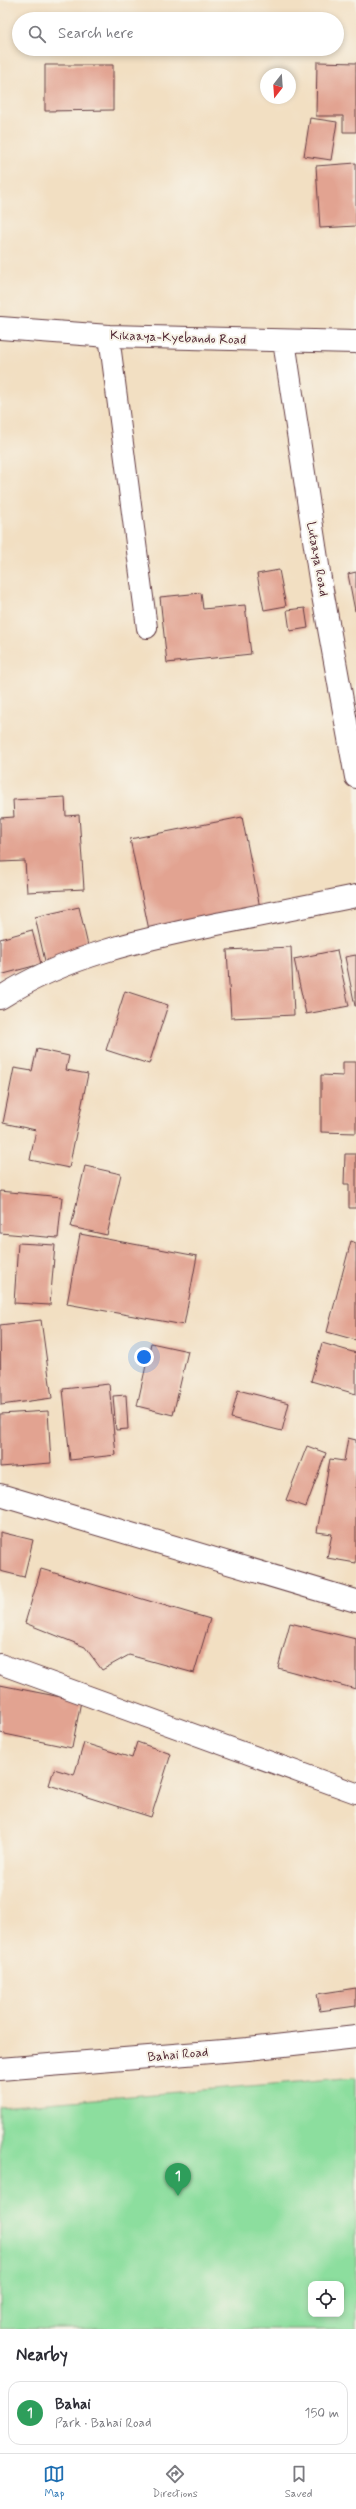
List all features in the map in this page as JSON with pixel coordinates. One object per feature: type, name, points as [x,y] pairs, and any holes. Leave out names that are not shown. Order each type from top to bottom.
[{"type":"street","name":"Kikaaya-Kyebando Road","points":[[0,328],[109,336],[356,342]]},
{"type":"street","name":"Lutaaya Road","points":[[284,341],[320,579],[356,777]]},
{"type":"street","points":[[0,998],[23,984],[116,947],[152,937],[356,896]]},
{"type":"street","points":[[0,1495],[356,1601]]},
{"type":"street","name":"Bahai Road","points":[[0,2069],[248,2050],[356,2037]]},
{"type":"lane","points":[[109,336],[147,628]]},
{"type":"lane","points":[[0,1664],[356,1793]]},
{"type":"green space","points":[[356,2077],[356,2329],[0,2329],[0,2107]]},
{"type":"building","points":[[317,62],[356,63],[356,132],[343,132],[343,116],[316,116]]},
{"type":"building","points":[[45,65],[113,65],[113,110],[45,111]]},
{"type":"building","points":[[310,118],[337,122],[331,160],[304,156]]},
{"type":"building","points":[[356,163],[356,226],[320,228],[316,166]]},
{"type":"building","points":[[279,570],[286,606],[264,610],[257,574]]},
{"type":"building","points":[[356,572],[356,611],[355,611],[348,574]]},
{"type":"building","points":[[201,593],[203,609],[245,605],[251,654],[167,663],[160,597]]},
{"type":"building","points":[[305,608],[308,628],[290,631],[287,610]]},
{"type":"building","points":[[65,797],[66,816],[79,815],[84,889],[27,892],[25,861],[0,862],[0,818],[14,817],[13,800]]},
{"type":"building","points":[[242,817],[260,908],[149,930],[130,839]]},
{"type":"building","points":[[79,907],[89,950],[45,961],[35,917]]},
{"type":"building","points":[[32,930],[41,964],[0,975],[0,939]]},
{"type":"building","points":[[291,947],[294,1015],[231,1018],[227,950]]},
{"type":"building","points":[[337,950],[349,1006],[306,1014],[294,959]]},
{"type":"building","points":[[356,955],[356,1006],[355,1006],[345,957]]},
{"type":"building","points":[[125,991],[168,1005],[149,1064],[106,1050]]},
{"type":"building","points":[[37,1049],[69,1056],[66,1070],[88,1074],[69,1168],[30,1160],[36,1130],[3,1123],[14,1068],[32,1071]]},
{"type":"building","points":[[343,1062],[356,1062],[356,1133],[321,1132],[321,1075],[343,1076]]},
{"type":"building","points":[[345,1154],[356,1154],[356,1208],[349,1208],[349,1184],[344,1184]]},
{"type":"building","points":[[85,1166],[121,1174],[107,1235],[71,1227]]},
{"type":"building","points":[[0,1191],[62,1197],[58,1238],[0,1233]]},
{"type":"building","points":[[80,1234],[197,1256],[184,1325],[67,1304]]},
{"type":"building","points":[[351,1241],[356,1243],[356,1340],[327,1332]]},
{"type":"building","points":[[18,1243],[55,1245],[50,1305],[14,1303]]},
{"type":"building","points":[[41,1320],[52,1398],[1,1405],[0,1325]]},
{"type":"building","points":[[151,1343],[188,1351],[173,1415],[137,1406]]},
{"type":"building","points":[[322,1343],[356,1353],[356,1394],[311,1381]]},
{"type":"building","points":[[109,1384],[116,1455],[70,1460],[63,1389]]},
{"type":"building","points":[[238,1390],[289,1403],[282,1431],[231,1418]]},
{"type":"building","points":[[126,1395],[128,1429],[116,1430],[113,1396]]},
{"type":"building","points":[[48,1411],[51,1463],[0,1467],[0,1414]]},
{"type":"building","points":[[348,1438],[356,1440],[356,1563],[327,1558],[332,1534],[317,1532],[330,1459],[344,1461]]},
{"type":"building","points":[[307,1446],[326,1453],[306,1507],[286,1500]]},
{"type":"building","points":[[0,1532],[33,1540],[24,1577],[0,1571]]},
{"type":"building","points":[[41,1569],[210,1619],[194,1673],[129,1655],[102,1670],[85,1647],[25,1623]]},
{"type":"building","points":[[290,1623],[356,1639],[356,1689],[278,1668]]},
{"type":"building","points":[[0,1685],[81,1701],[72,1748],[0,1733]]},
{"type":"building","points":[[137,1742],[171,1754],[151,1817],[49,1785],[54,1769],[74,1775],[84,1743],[132,1758]]},
{"type":"building","points":[[356,1988],[356,2006],[320,2011],[317,1994]]},
{"type":"place","name":"Bahai","points":[[178,2196]]}]
